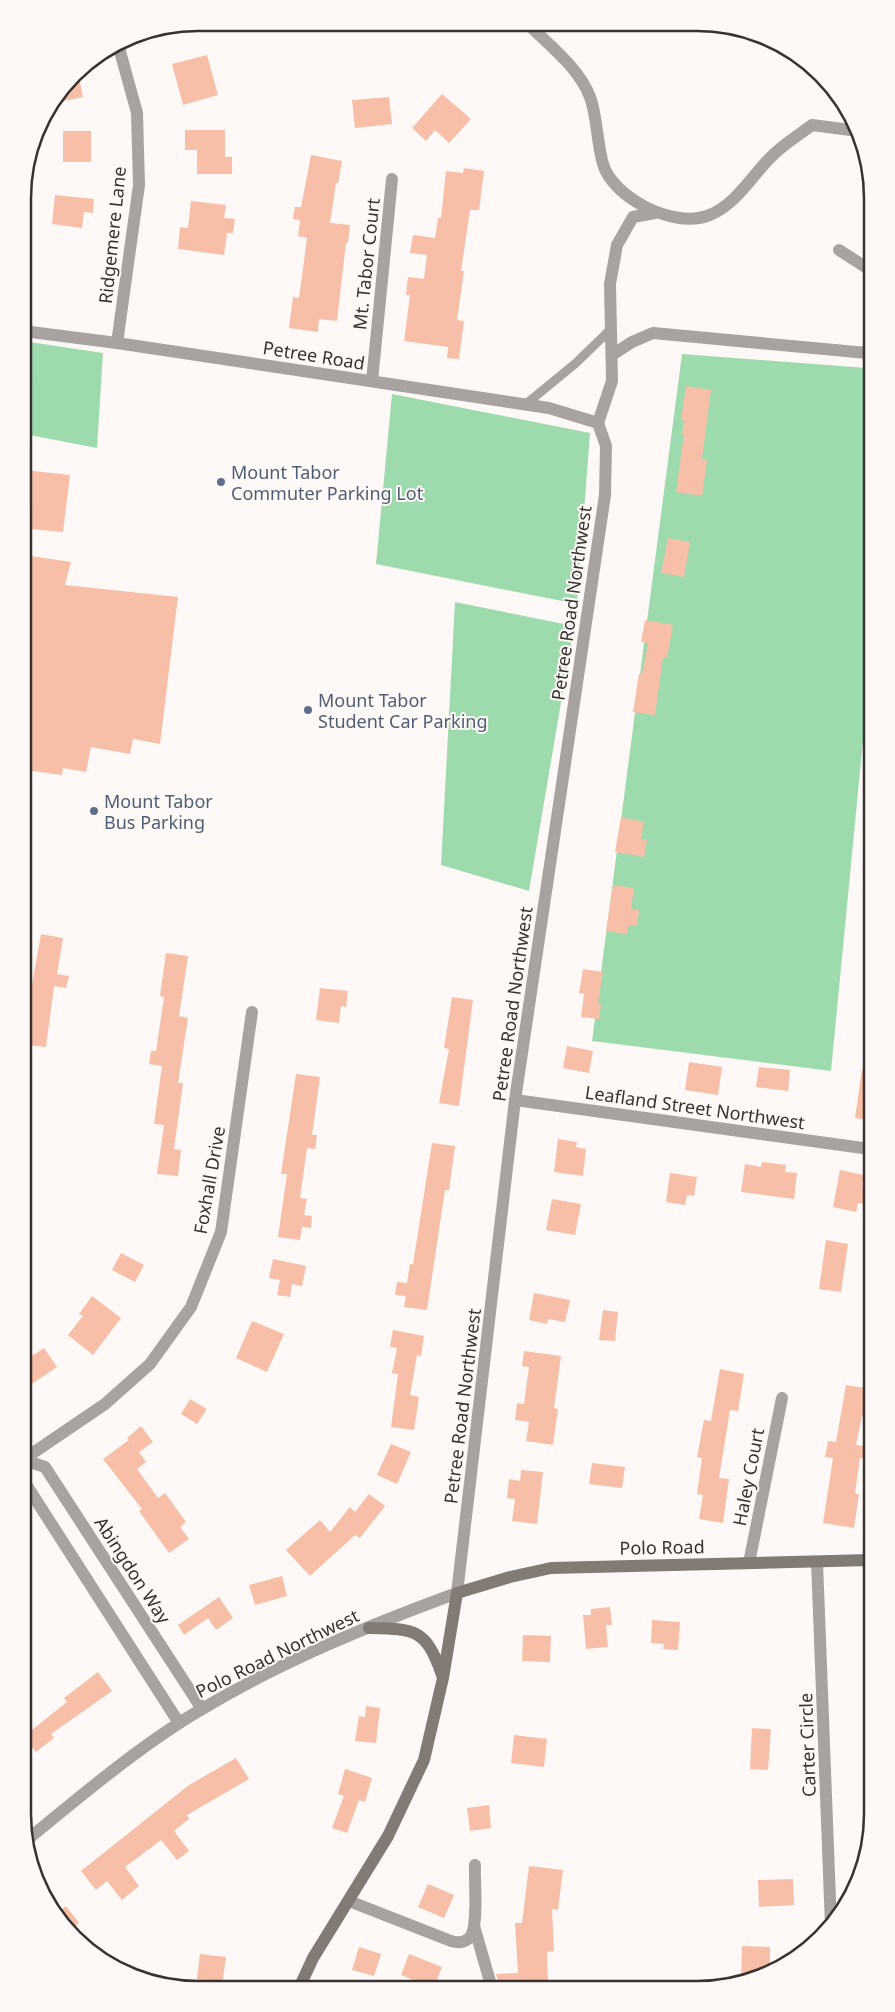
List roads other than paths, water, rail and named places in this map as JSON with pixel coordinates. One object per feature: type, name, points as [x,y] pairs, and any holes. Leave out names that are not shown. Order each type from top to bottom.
[{"type":"main road","name":"Polo Road","points":[[457,1592],[551,1568],[863,1560]]},
{"type":"main road","points":[[302,1981],[313,1958],[388,1836],[424,1760],[443,1678],[457,1592]]},
{"type":"main road","points":[[369,1628],[404,1629],[418,1634],[429,1643],[443,1678]]},
{"type":"street","points":[[536,31],[574,70],[590,97],[603,166],[610,178],[638,203],[655,213],[688,219],[707,216],[738,196],[771,157],[812,125],[849,130]]},
{"type":"street","name":"Ridgemere Lane","points":[[117,343],[139,185],[137,113],[120,51]]},
{"type":"street","name":"Mt. Tabor Court","points":[[372,381],[392,179]]},
{"type":"street","points":[[598,423],[612,381],[610,284],[617,245],[632,217],[655,213]]},
{"type":"street","points":[[839,250],[864,266]]},
{"type":"street","name":"Petree Road","points":[[32,332],[526,404],[549,408],[598,423]]},
{"type":"street","points":[[612,355],[632,342],[654,333],[864,353]]},
{"type":"street","name":"Petree Road Northwest","points":[[457,1592],[515,1100],[605,495],[606,446],[598,423]]},
{"type":"street","name":"Foxhall Drive","points":[[31,1454],[105,1404],[150,1364],[191,1307],[220,1232],[252,1012]]},
{"type":"street","name":"Leafland Street Northwest","points":[[515,1100],[863,1148]]},
{"type":"street","name":"Haley Court","points":[[749,1563],[782,1398]]},
{"type":"street","name":"Abingdon Way","points":[[31,1462],[45,1467],[202,1708]]},
{"type":"street","points":[[31,1493],[179,1723]]},
{"type":"street","name":"Carter Circle","points":[[817,1562],[831,1914]]},
{"type":"street","name":"Polo Road Northwest","points":[[33,1834],[179,1723],[202,1708],[251,1682],[369,1628],[457,1592]]},
{"type":"street","points":[[349,1901],[458,1943],[471,1936],[474,1926],[475,1865]]},
{"type":"street","points":[[474,1926],[490,1981]]},
{"type":"lane","points":[[526,404],[576,363],[611,329]]},
{"type":"place","name":"Mount Tabor Commuter Parking Lot","points":[[221,482]]},
{"type":"place","name":"Mount Tabor Student Car Parking","points":[[308,710]]},
{"type":"place","name":"Mount Tabor Bus Parking","points":[[94,811]]}]
